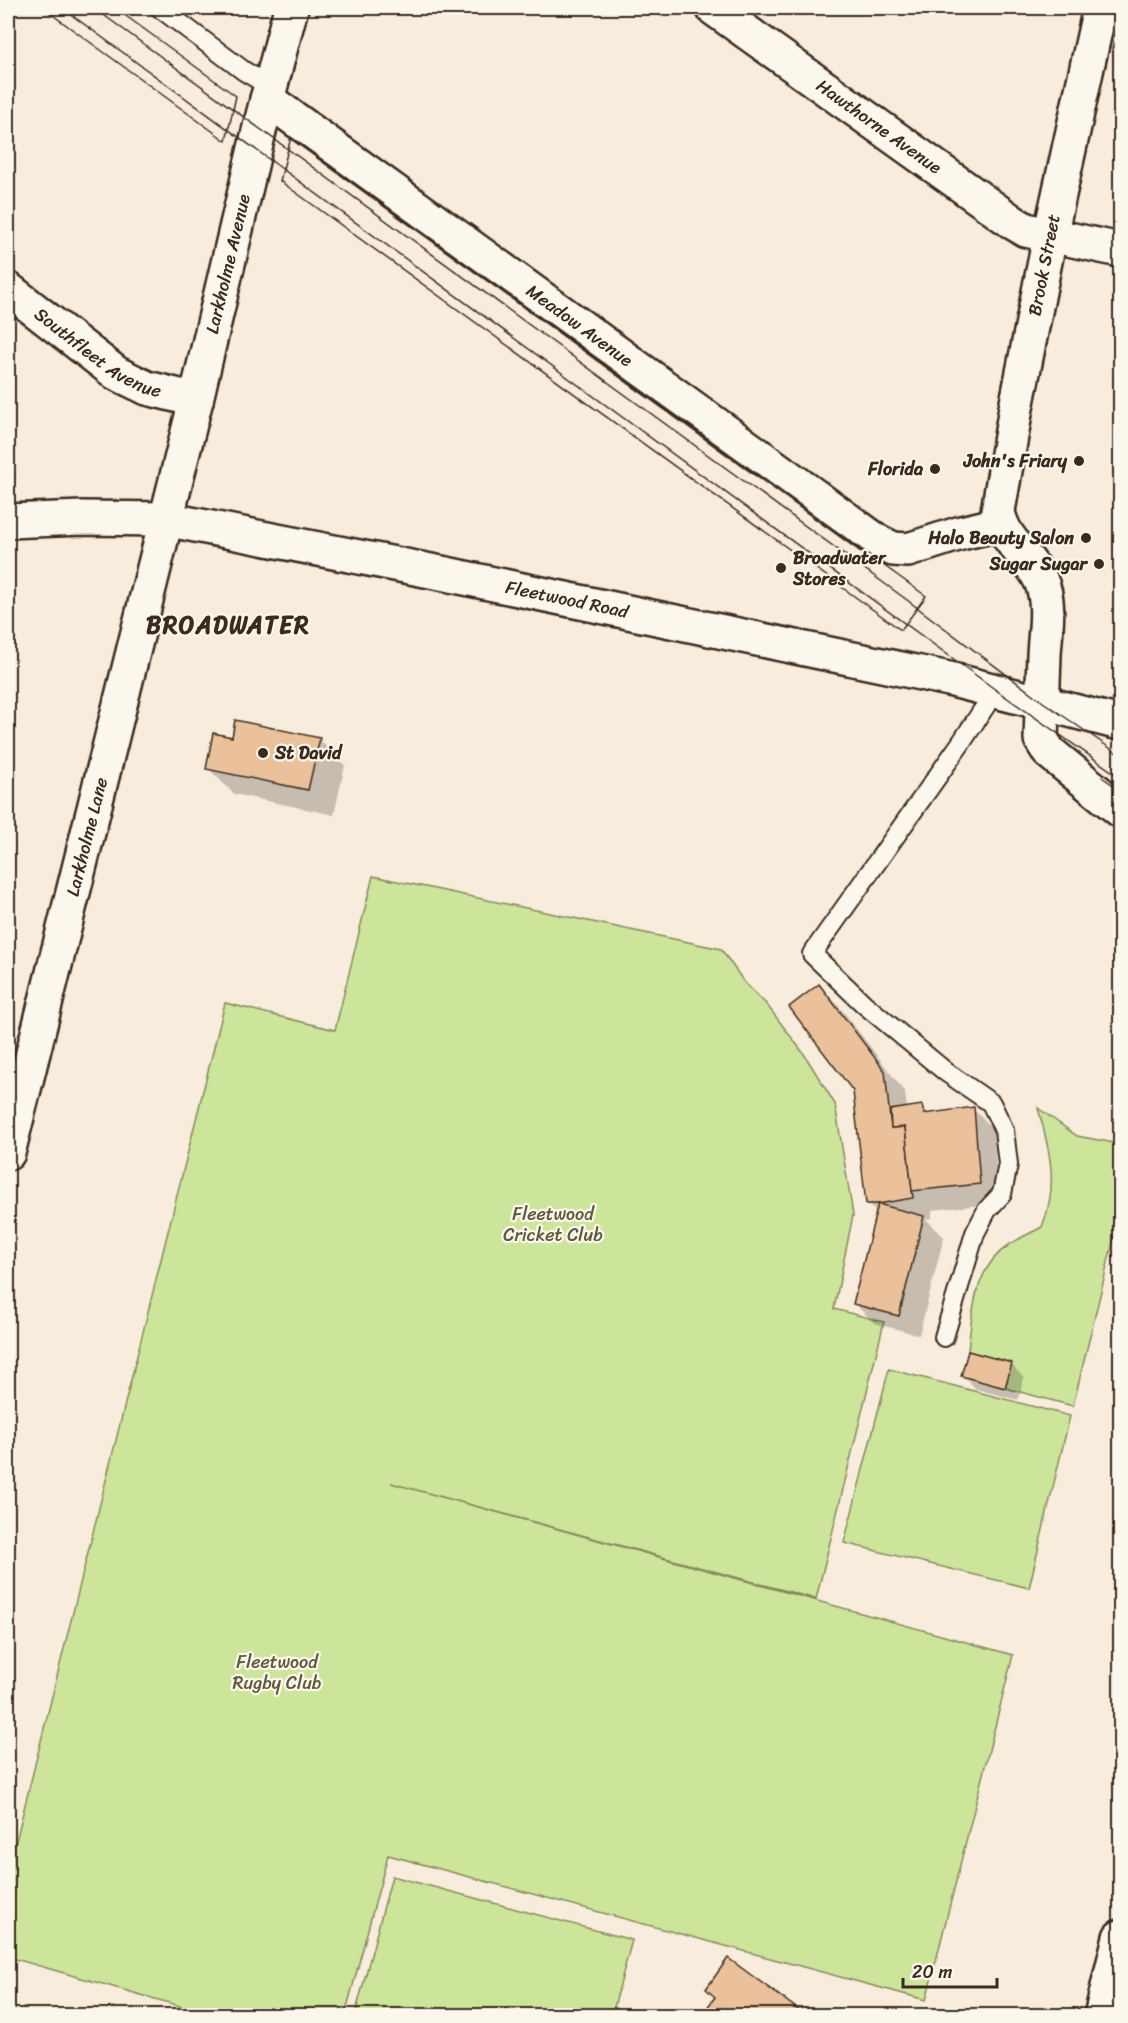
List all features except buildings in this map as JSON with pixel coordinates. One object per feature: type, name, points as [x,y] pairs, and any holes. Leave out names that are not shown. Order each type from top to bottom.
[{"type":"street","name":"Larkholme Avenue","points":[[165,519],[291,8]]},
{"type":"street","name":"Hawthorne Avenue","points":[[713,8],[1014,223],[1026,230],[1120,250]]},
{"type":"street","name":"Brook Street","points":[[1000,524],[1000,495],[1050,236],[1100,8]]},
{"type":"street","name":"Meadow Avenue","points":[[269,93],[877,541],[893,549],[908,550],[961,533],[1000,524]]},
{"type":"street","name":"Southfleet Avenue","points":[[8,289],[116,373],[147,388],[196,400]]},
{"type":"street","name":"Fleetwood Road","points":[[8,521],[82,518],[165,519],[680,622],[996,690],[1120,723]]},
{"type":"street","name":"Larkholme Lane","points":[[8,1154],[165,519]]},
{"type":"street","points":[[1000,524],[1041,581],[1047,603],[1041,739],[1049,752],[1120,810]]},
{"type":"street","points":[[1110,1999],[1120,1937]]},
{"type":"lane","points":[[160,8],[244,71],[269,93]]},
{"type":"lane","points":[[944,1337],[975,1233],[987,1210],[1002,1194],[1008,1164],[1004,1130],[991,1103],[946,1072],[864,1004],[812,954],[996,690]]},
{"type":"green space","points":[[373,876],[721,949],[744,982],[767,1005],[804,1054],[835,1104],[853,1215],[834,1309],[884,1322],[816,1599],[391,1483],[1013,1655],[926,2000],[388,1855],[345,2015],[211,2015],[8,1957],[8,1873],[225,1003],[335,1030]]},
{"type":"green space","points":[[1038,1108],[1077,1136],[1120,1144],[1120,1213],[1073,1406],[1005,1388],[1011,1363],[968,1351],[977,1292],[988,1266],[1009,1245],[1042,1227],[1047,1211],[1051,1168]]},
{"type":"green space","points":[[889,1369],[1070,1416],[1029,1588],[844,1543]]},
{"type":"green space","points":[[392,1876],[632,1940],[612,2015],[355,2015]]},
{"type":"tram line","points":[[43,8],[226,141],[236,96],[115,8]]},
{"type":"tram line","points":[[62,8],[996,690],[1120,777]]},
{"type":"tram line","points":[[94,8],[903,597],[1043,702],[1120,755]]},
{"type":"tram line","points":[[291,137],[926,596],[901,630],[280,181],[291,137]]},
{"type":"tram line","points":[[1102,777],[1120,790]]},
{"type":"place","name":"John's Friary","points":[[1079,461]]},
{"type":"place","name":"Florida","points":[[935,469]]},
{"type":"place","name":"Halo Beauty Salon","points":[[1086,538]]},
{"type":"place","name":"Sugar Sugar","points":[[1099,564]]},
{"type":"place","name":"Broadwater Stores","points":[[781,568]]},
{"type":"place","name":"St David","points":[[263,753]]},
{"type":"district","name":"BROADWATER","points":[[228,625]]},
{"type":"park label","name":"Fleetwood Cricket Club","points":[[553,1224]]},
{"type":"park label","name":"Fleetwood Rugby Club","points":[[277,1672]]}]
